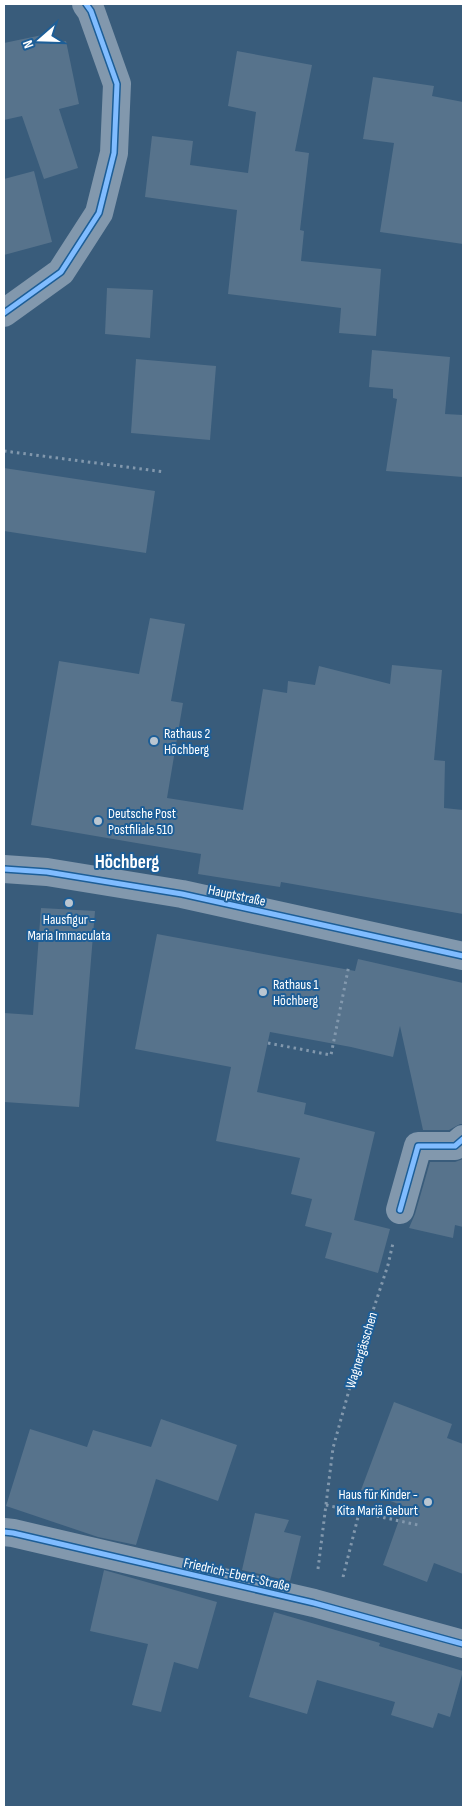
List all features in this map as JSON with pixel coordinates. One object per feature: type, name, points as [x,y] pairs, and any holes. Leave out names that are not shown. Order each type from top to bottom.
[{"type":"street","points":[[4,313],[61,272],[99,213],[114,154],[117,84],[91,11],[86,4]]},
{"type":"street","name":"Hauptstraße","points":[[4,869],[47,872],[172,892],[462,954]]},
{"type":"street","points":[[400,1210],[418,1146],[455,1146],[463,1139]]},
{"type":"street","name":"Friedrich-Ebert-Straße","points":[[4,1532],[325,1606],[463,1644]]},
{"type":"path","points":[[4,451],[165,472]]},
{"type":"path","points":[[268,1043],[331,1056],[347,974]]},
{"type":"path","points":[[326,1505],[418,1526]]},
{"type":"path","points":[[325,1606],[359,1512]]},
{"type":"building","points":[[47,34],[50,44],[66,41],[79,104],[59,109],[78,168],[44,179],[22,116],[4,120],[4,43]]},
{"type":"building","points":[[237,51],[312,65],[295,151],[309,153],[300,230],[304,231],[301,261],[381,269],[376,336],[339,333],[341,308],[228,294],[237,210],[145,197],[152,136],[193,141],[190,165],[248,173],[256,112],[228,106]]},
{"type":"building","points":[[373,77],[434,86],[432,96],[463,102],[463,244],[380,232],[394,143],[363,139]]},
{"type":"building","points":[[34,171],[52,242],[4,255],[4,179]]},
{"type":"building","points":[[107,288],[153,290],[150,338],[105,334]]},
{"type":"building","points":[[372,350],[450,357],[445,414],[463,415],[463,477],[386,471],[397,399],[393,398],[393,389],[369,387]]},
{"type":"building","points":[[136,359],[216,366],[210,440],[131,433]]},
{"type":"building","points":[[4,468],[155,491],[146,553],[4,531]]},
{"type":"building","points":[[150,618],[185,624],[171,701],[183,703],[167,798],[243,810],[263,689],[287,693],[288,681],[315,685],[319,666],[390,684],[392,665],[442,670],[434,760],[445,761],[444,808],[463,810],[463,914],[281,882],[280,887],[198,874],[201,854],[31,825],[59,661],[139,674]]},
{"type":"building","points":[[41,908],[95,911],[79,1107],[4,1102],[4,1013],[33,1015]]},
{"type":"building","points":[[157,934],[355,971],[358,959],[463,983],[463,1124],[449,1130],[423,1130],[400,1026],[393,1057],[270,1032],[257,1092],[306,1103],[304,1114],[375,1132],[354,1220],[390,1229],[378,1273],[325,1258],[332,1233],[305,1226],[312,1199],[291,1194],[300,1158],[216,1141],[231,1067],[135,1049]]},
{"type":"building","points":[[463,1159],[463,1227],[455,1225],[453,1238],[409,1228],[430,1162],[455,1162]]},
{"type":"building","name":"Haus für Kinder - Kita Mariä Geburt","points":[[394,1402],[452,1424],[447,1438],[463,1444],[463,1574],[434,1563],[427,1582],[383,1565],[404,1506],[361,1490]]},
{"type":"building","points":[[161,1419],[237,1445],[218,1501],[156,1479],[136,1545],[98,1537],[6,1506],[30,1429],[87,1447],[93,1430],[151,1447]]},
{"type":"building","points":[[255,1513],[289,1520],[284,1532],[301,1536],[290,1581],[242,1570]]},
{"type":"building","points":[[104,1570],[217,1602],[198,1669],[174,1662],[161,1712],[132,1705],[148,1644],[90,1631]]},
{"type":"building","points":[[274,1612],[380,1643],[379,1646],[463,1671],[450,1717],[438,1713],[433,1728],[391,1715],[395,1702],[317,1680],[307,1714],[249,1697]]},
{"type":"cycle path","points":[[4,313],[61,272],[99,213],[114,153],[117,84],[91,11],[86,4]]},
{"type":"cycle path","points":[[4,869],[47,872],[182,894],[463,956]]},
{"type":"cycle path","points":[[400,1210],[418,1146],[455,1146],[463,1139]]},
{"type":"cycle path","points":[[4,1532],[314,1603],[463,1644]]},
{"type":"place","name":"Rathaus 2 Höchberg","points":[[154,741]]},
{"type":"place","name":"Deutsche Post Postfiliale 510","points":[[98,821]]},
{"type":"place","name":"Hausfigur - Maria Immaculata","points":[[69,903]]},
{"type":"place","name":"Rathaus 1 Höchberg","points":[[263,992]]},
{"type":"place","name":"Haus für Kinder - Kita Mariä Geburt","points":[[428,1502]]},
{"type":"district","name":"Höchberg","points":[[127,861]]}]
